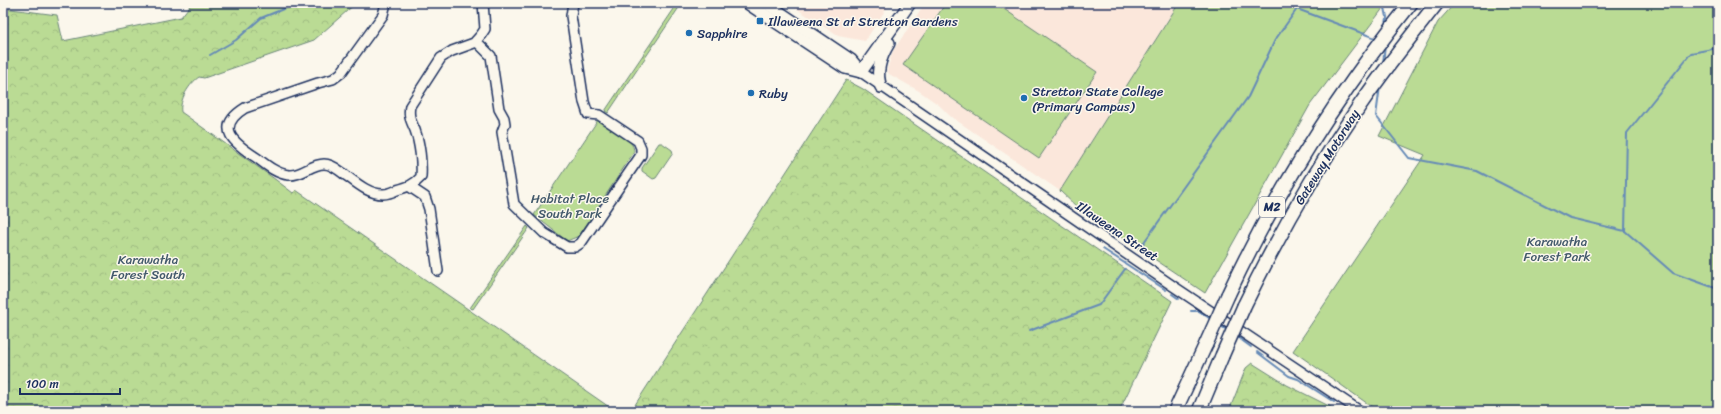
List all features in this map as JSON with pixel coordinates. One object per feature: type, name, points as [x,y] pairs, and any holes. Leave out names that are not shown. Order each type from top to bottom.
[{"type":"highway","name":"Gateway Motorway","points":[[1175,411],[1228,295],[1256,237],[1278,197],[1324,122],[1365,63],[1411,3]]},
{"type":"highway","name":"Gateway Motorway","points":[[1198,411],[1244,306],[1291,215],[1341,134],[1378,80],[1437,3]]},
{"type":"main road","name":"Illaweena Street","points":[[746,3],[845,68],[861,72]]},
{"type":"main road","name":"Illaweena Street","points":[[766,3],[851,60],[861,72]]},
{"type":"main road","points":[[861,72],[910,3]]},
{"type":"main road","points":[[881,87],[878,75],[881,57],[893,37],[902,15]]},
{"type":"street","points":[[386,3],[383,15],[341,74],[333,79],[245,108],[235,114],[230,124],[229,133],[237,144],[275,170],[288,175],[298,175],[313,167],[324,164],[335,168],[372,193],[384,194],[410,187],[421,177],[422,166],[415,131],[408,115],[410,106],[441,58],[452,51],[474,43],[485,29],[483,3]]},
{"type":"street","points":[[476,41],[491,56],[499,109],[506,124],[502,132],[514,204],[544,233],[567,248],[575,247],[581,243],[641,155],[641,148],[638,141],[599,115],[588,114],[584,102],[571,16],[573,3]]},
{"type":"street","name":"Illaweena Street","points":[[861,72],[1173,286],[1360,411]]},
{"type":"street","points":[[410,187],[425,197],[429,209],[438,271]]},
{"type":"shaded area","points":[[788,3],[890,3],[865,41],[838,36]]},
{"type":"shaded area","name":"Stretton State College (Primary Campus)","points":[[925,3],[1179,3],[1060,191],[950,116],[939,105],[919,91],[889,74],[887,70],[893,51]]},
{"type":"green space","name":"Karawatha Forest South","points":[[192,3],[356,3],[314,40],[204,78],[199,77],[195,80],[183,97],[181,112],[293,193],[296,190],[615,411],[3,411],[3,8],[57,15],[63,41],[181,17]]},
{"type":"green space","points":[[678,3],[682,3],[608,113],[605,111]]},
{"type":"green space","points":[[946,3],[995,3],[1097,72],[1039,158],[903,65]]},
{"type":"green space","points":[[1179,3],[1387,3],[1310,105],[1205,293],[1077,207],[1060,191]]},
{"type":"green space","name":"Karawatha Forest Park","points":[[1455,3],[1718,3],[1718,411],[1378,411],[1293,351],[1425,155],[1379,136],[1438,22]]},
{"type":"green space","points":[[846,80],[863,89],[1172,301],[1119,411],[631,411]]},
{"type":"green space","name":"Habitat Place South Park","points":[[598,120],[626,137],[633,147],[634,152],[579,236],[567,241],[534,215]]},
{"type":"green space","points":[[659,143],[662,143],[672,150],[673,153],[656,178],[653,179],[642,171],[642,168]]},
{"type":"green space","points":[[527,226],[529,228],[473,309],[470,308]]},
{"type":"green space","points":[[1252,363],[1287,385],[1339,411],[1229,411],[1246,368]]},
{"type":"waterway","points":[[210,55],[236,40],[261,18],[298,3]]},
{"type":"waterway","points":[[1384,3],[1387,17],[1386,26]]},
{"type":"waterway","points":[[1139,249],[1248,97],[1275,40],[1297,9],[1378,39]]},
{"type":"waterway","points":[[1383,63],[1385,46]]},
{"type":"waterway","points":[[1625,231],[1627,133],[1691,53],[1718,48]]},
{"type":"waterway","points":[[1380,86],[1376,116],[1409,158],[1477,171],[1570,218],[1625,231],[1673,273],[1718,289]]},
{"type":"waterway","points":[[1103,249],[1166,290]]},
{"type":"waterway","points":[[1029,331],[1099,305],[1125,269]]},
{"type":"waterway","points":[[1172,294],[1179,299]]},
{"type":"waterway","points":[[1191,311],[1199,311],[1212,320]]},
{"type":"waterway","points":[[1219,325],[1227,330]]},
{"type":"waterway","points":[[1236,336],[1251,347]]},
{"type":"waterway","points":[[1257,352],[1289,376],[1298,379],[1334,402]]},
{"type":"place","name":"Illaweena St at Stretton Gardens","points":[[760,21]]},
{"type":"place","name":"Sapphire","points":[[689,33]]},
{"type":"place","name":"Ruby","points":[[751,93]]},
{"type":"place","name":"Stretton State College (Primary Campus)","points":[[1024,98]]}]
